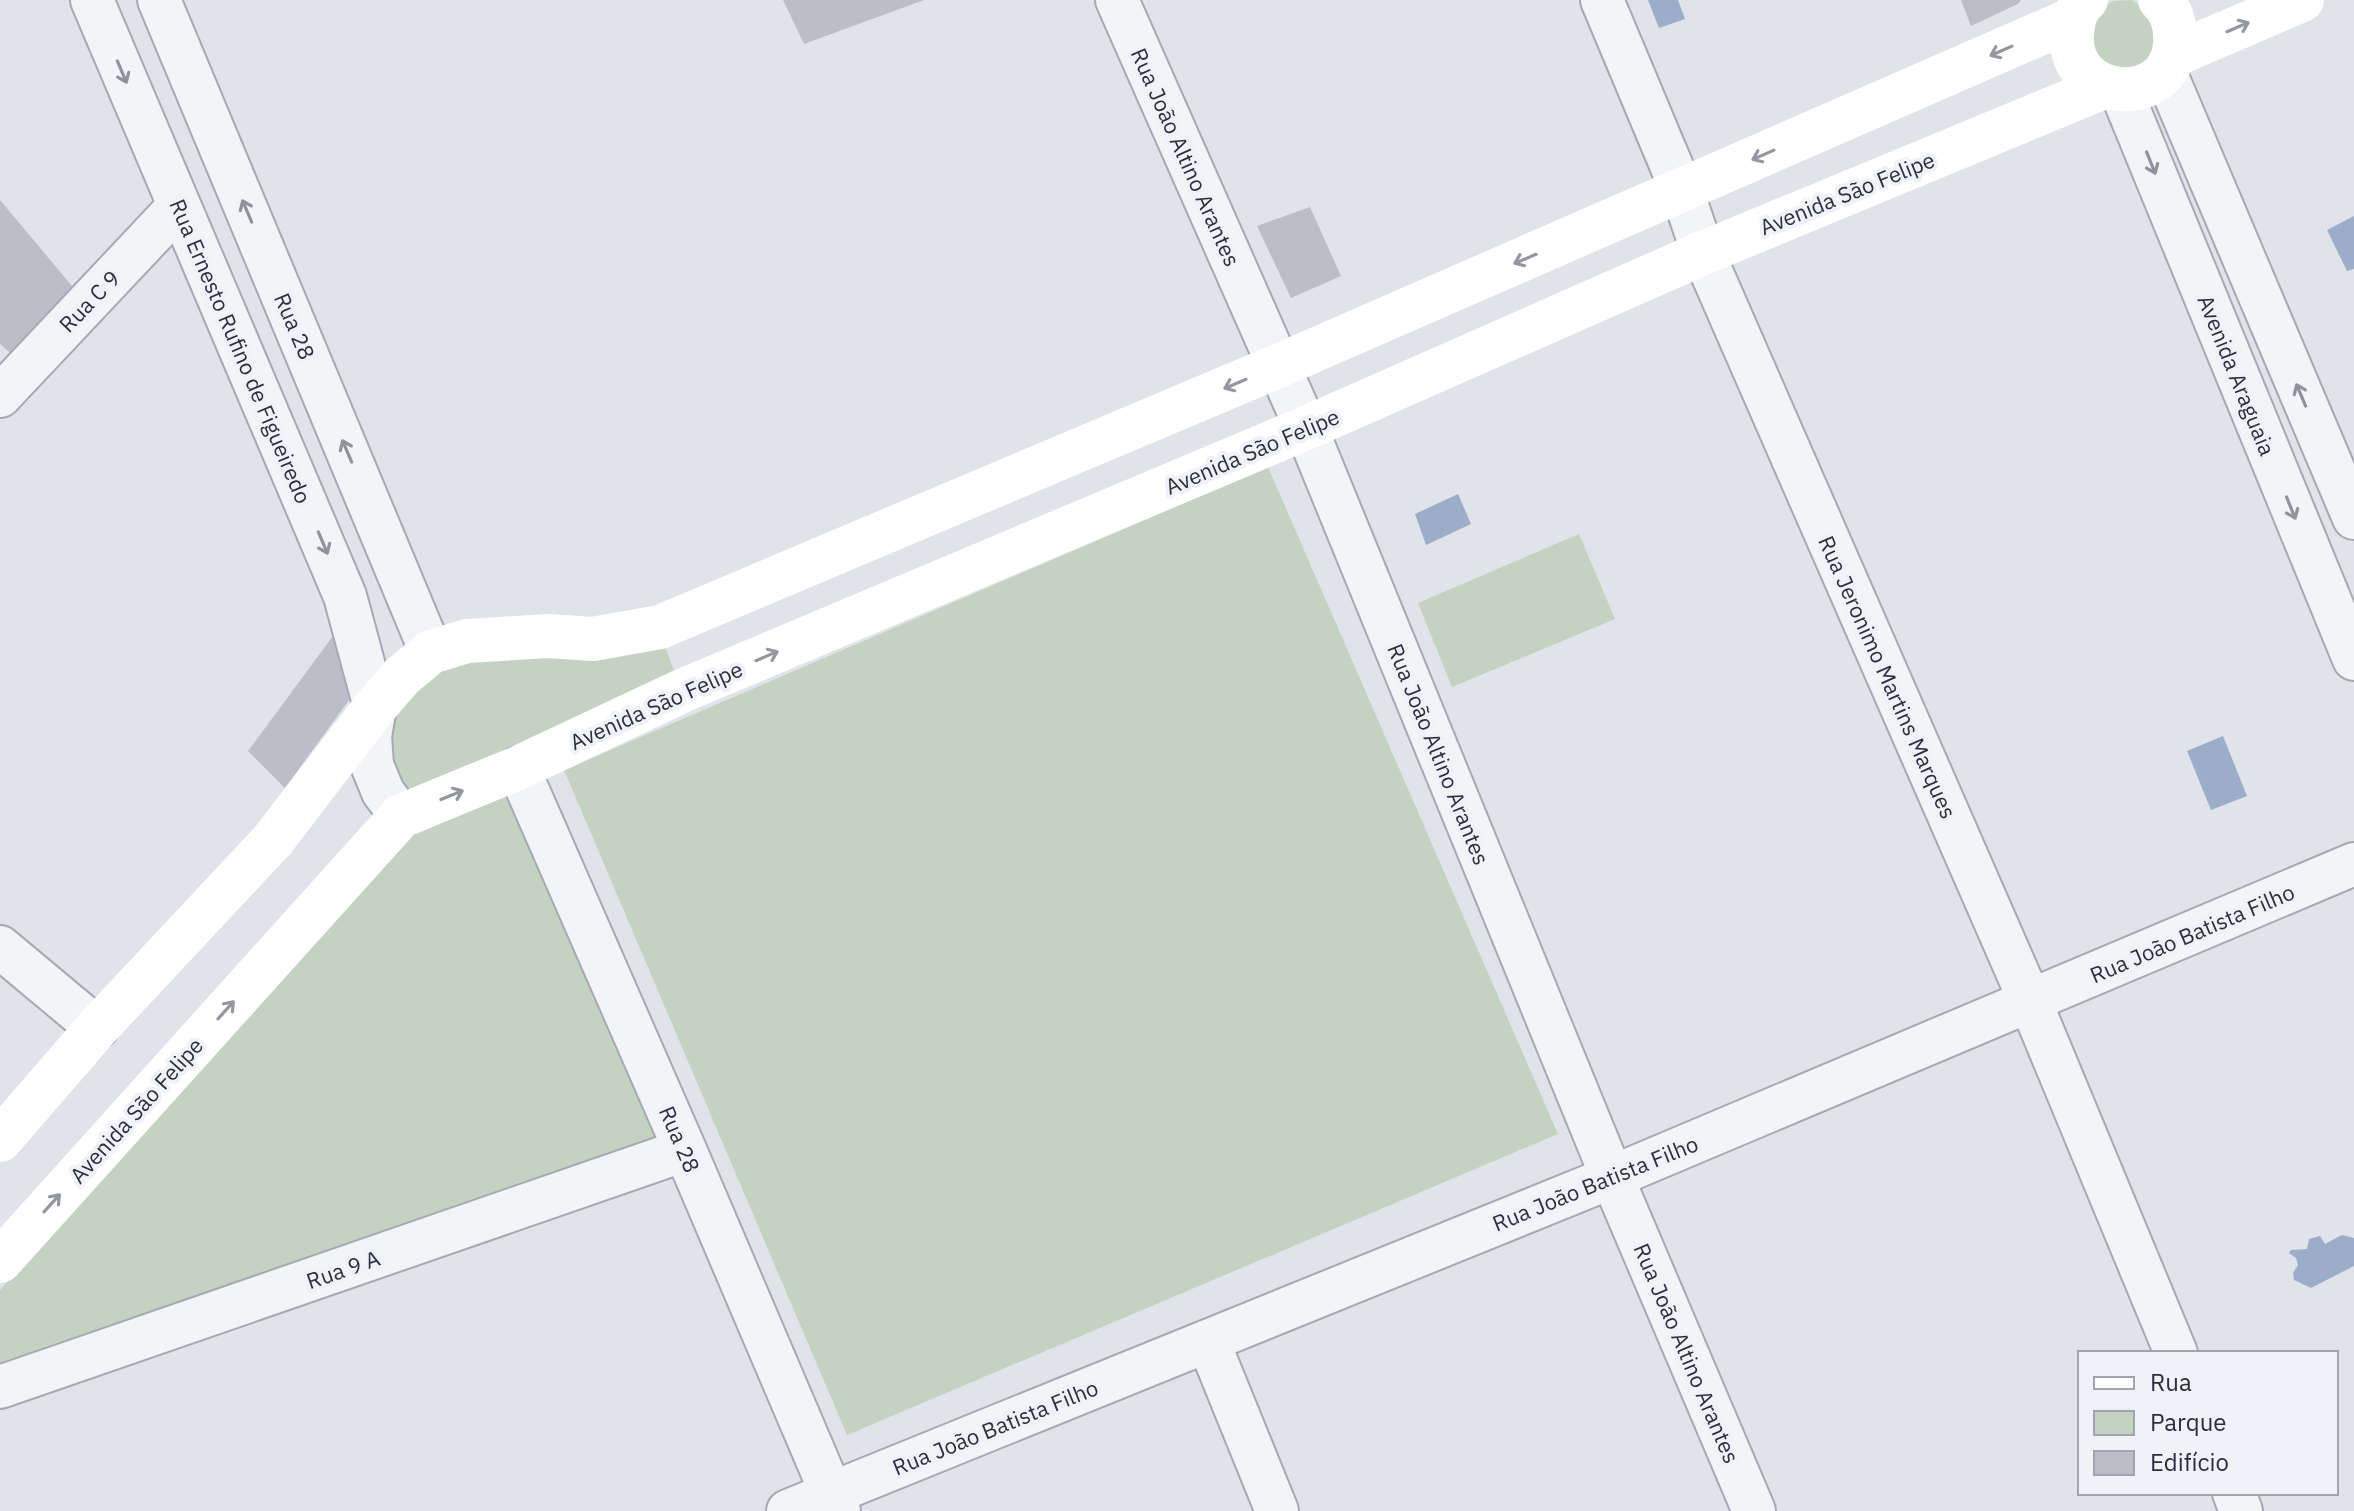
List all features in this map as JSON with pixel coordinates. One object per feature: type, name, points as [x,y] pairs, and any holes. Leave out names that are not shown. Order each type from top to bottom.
[{"type":"street","name":"Rua Ernesto Rufino de Figueiredo","points":[[92,0],[345,596],[375,707]]},
{"type":"street","name":"Rua 28","points":[[159,0],[431,652]]},
{"type":"street","name":"Rua João Altino Arantes","points":[[1117,0],[1306,428],[1612,1177],[1754,1511]]},
{"type":"street","name":"Rua Jeronimo Martins Marques","points":[[1602,0],[1682,191],[1703,253],[2030,1001],[2175,1351]]},
{"type":"street","points":[[2160,0],[2176,28],[2169,63],[2354,518]]},
{"type":"street","points":[[2169,63],[2302,0]]},
{"type":"street","points":[[0,1140],[97,1028],[273,840],[375,707],[402,676],[431,652],[467,641],[548,636],[593,639],[660,627],[1278,366],[1682,191],[2080,6]]},
{"type":"street","points":[[2080,6],[2071,46],[2082,71],[2113,89]]},
{"type":"street","name":"Avenida São Felipe","points":[[0,1261],[401,816],[518,768],[684,690],[1306,428],[1703,253],[2113,89],[2145,86],[2169,63]]},
{"type":"street","name":"Avenida Araguaia","points":[[2113,89],[2354,659]]},
{"type":"street","name":"Rua C 9","points":[[6,379],[179,206]]},
{"type":"street","points":[[2272,461],[2319,437]]},
{"type":"street","points":[[660,627],[684,690]]},
{"type":"street","points":[[375,707],[370,736],[372,765],[383,792],[401,816]]},
{"type":"street","name":"Rua 28","points":[[518,768],[836,1502]]},
{"type":"street","name":"Rua João Batista Filho","points":[[788,1511],[836,1502],[1208,1341],[1612,1177],[2354,864]]},
{"type":"street","points":[[0,947],[97,1028]]},
{"type":"street","name":"Rua 9 A","points":[[0,1387],[685,1150]]},
{"type":"street","points":[[1208,1341],[1277,1511]]},
{"type":"green space","points":[[2132,0],[2152,14],[2161,38],[2137,72],[2111,75],[2084,55],[2094,9],[2114,1]]},
{"type":"green space","points":[[1268,467],[1558,1134],[847,1435],[564,770]]},
{"type":"green space","points":[[1579,534],[1615,619],[1452,687],[1418,603]]},
{"type":"green space","points":[[658,629],[681,688],[403,812],[377,709],[433,654]]},
{"type":"green space","points":[[509,794],[663,1142],[0,1374],[0,1290],[412,836]]},
{"type":"water","points":[[1648,0],[1678,0],[1685,19],[1659,28]]},
{"type":"water","points":[[2354,216],[2354,269],[2347,271],[2327,230]]},
{"type":"water","points":[[1458,494],[1471,524],[1426,545],[1415,514]]},
{"type":"water","points":[[2223,736],[2247,796],[2211,810],[2187,751]]},
{"type":"water","points":[[2342,1235],[2354,1238],[2354,1266],[2311,1288],[2294,1280],[2293,1273],[2298,1265],[2296,1258],[2289,1253],[2291,1250],[2307,1249],[2309,1239],[2320,1236],[2325,1244]]},
{"type":"building","points":[[783,0],[924,0],[804,44]]},
{"type":"building","points":[[1961,0],[2021,0],[1971,26]]},
{"type":"building","points":[[0,200],[77,292],[15,357],[0,344]]},
{"type":"building","points":[[1310,207],[1341,276],[1291,298],[1257,226]]},
{"type":"building","points":[[344,621],[360,685],[285,788],[248,751]]}]
